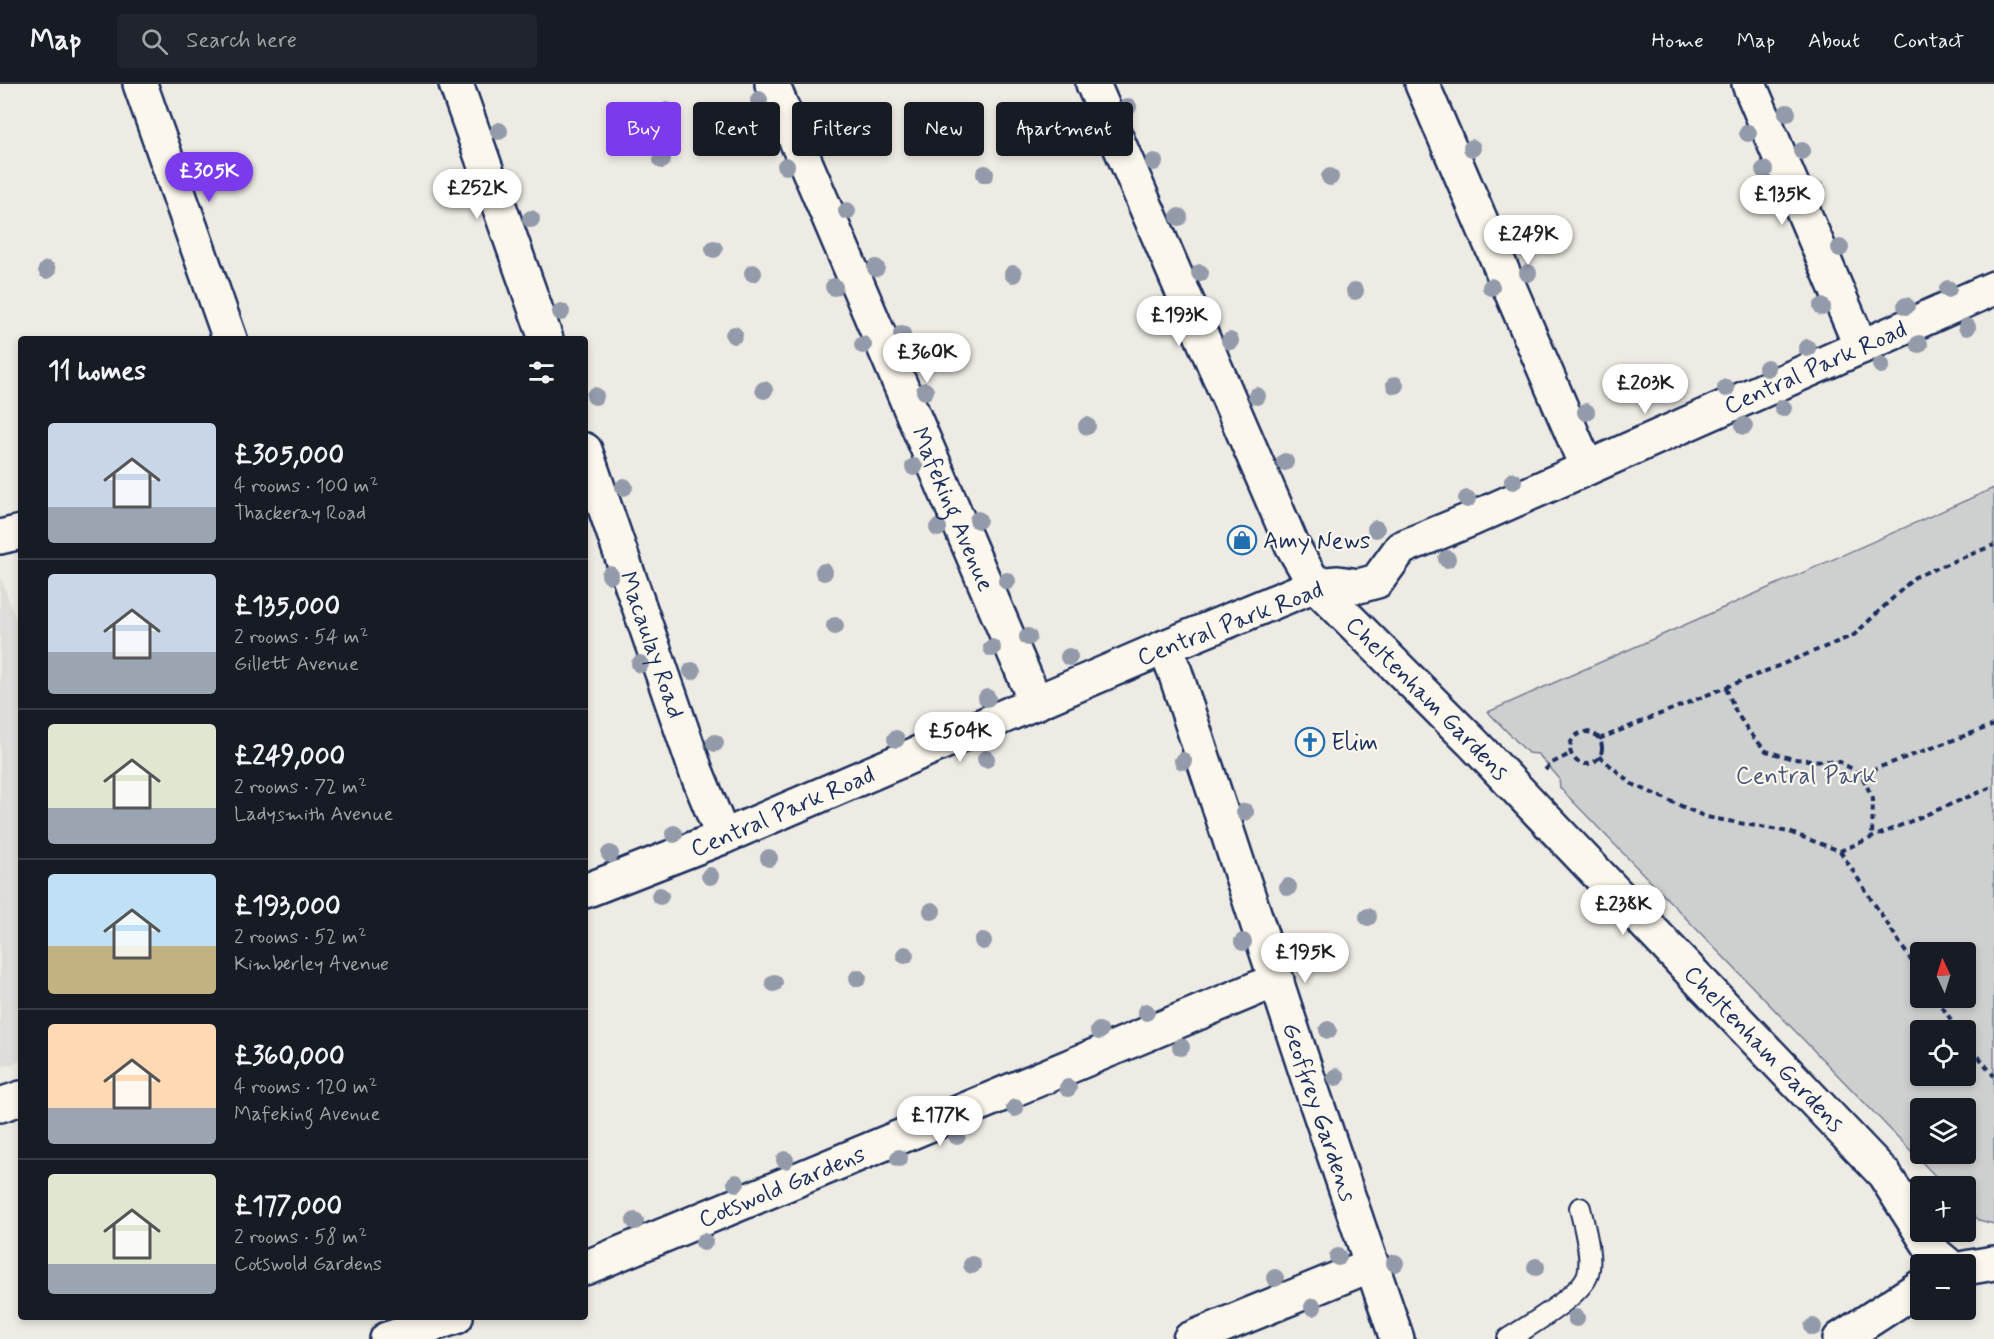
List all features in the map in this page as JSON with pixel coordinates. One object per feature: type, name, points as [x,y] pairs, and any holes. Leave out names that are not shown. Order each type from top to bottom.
[{"type":"street","points":[[140,84],[230,336]]},
{"type":"street","points":[[456,84],[545,336]]},
{"type":"street","name":"Mafeking Avenue","points":[[772,84],[1036,703]]},
{"type":"street","name":"Cheltenham Gardens","points":[[1093,84],[1292,545],[1315,585],[1472,742],[1884,1173],[1935,1254]]},
{"type":"street","points":[[1422,84],[1587,468]]},
{"type":"street","points":[[1749,84],[1861,347]]},
{"type":"street","name":"Central Park Road","points":[[588,890],[723,837],[1315,585],[1338,583],[1359,586],[1377,580],[1401,548],[1994,288]]},
{"type":"street","name":"Macaulay Road","points":[[588,459],[696,771],[723,837]]},
{"type":"street","points":[[0,537],[18,533]]},
{"type":"street","name":"Geoffrey Gardens","points":[[1165,647],[1397,1339]]},
{"type":"street","name":"Cotswold Gardens","points":[[588,1267],[1277,980]]},
{"type":"street","points":[[0,1105],[18,1099]]},
{"type":"street","points":[[1976,1266],[1994,1263]]},
{"type":"street","points":[[1190,1339],[1371,1265]]},
{"type":"street","points":[[1840,1339],[1910,1294]]},
{"type":"street","points":[[387,1339],[447,1320]]},
{"type":"street","points":[[466,1320],[472,1339]]},
{"type":"lane","points":[[1509,1339],[1551,1312],[1574,1292],[1588,1275],[1588,1247],[1580,1208]]},
{"type":"path","points":[[1599,740],[1854,635],[1915,577],[1994,545]]},
{"type":"path","points":[[1726,688],[1736,712],[1766,751],[1793,759],[1840,762],[1861,774],[1873,798],[1872,838]]},
{"type":"path","points":[[1861,774],[1994,725]]},
{"type":"path","points":[[1584,732],[1593,733],[1602,748],[1599,756],[1591,762],[1582,763],[1574,758],[1570,749],[1572,740],[1584,732]]},
{"type":"path","points":[[1599,756],[1632,784],[1706,817],[1789,832],[1840,851],[1910,959]]},
{"type":"path","points":[[1840,851],[1994,786]]},
{"type":"path","points":[[1976,1054],[1994,1076]]},
{"type":"shaded area","points":[[0,575],[18,626],[18,1062],[0,1068]]},
{"type":"green space","name":"Central Park","points":[[1994,488],[1994,1224],[1976,1217],[1976,1176],[1935,1176],[1924,1164],[1976,1164],[1976,1098],[1910,1098],[1910,1150],[1560,788],[1559,778],[1538,754],[1528,753],[1488,712]]},
{"type":"place","name":"Amy News","points":[[1242,540]]},
{"type":"place","name":"Elim","points":[[1310,742]]}]
